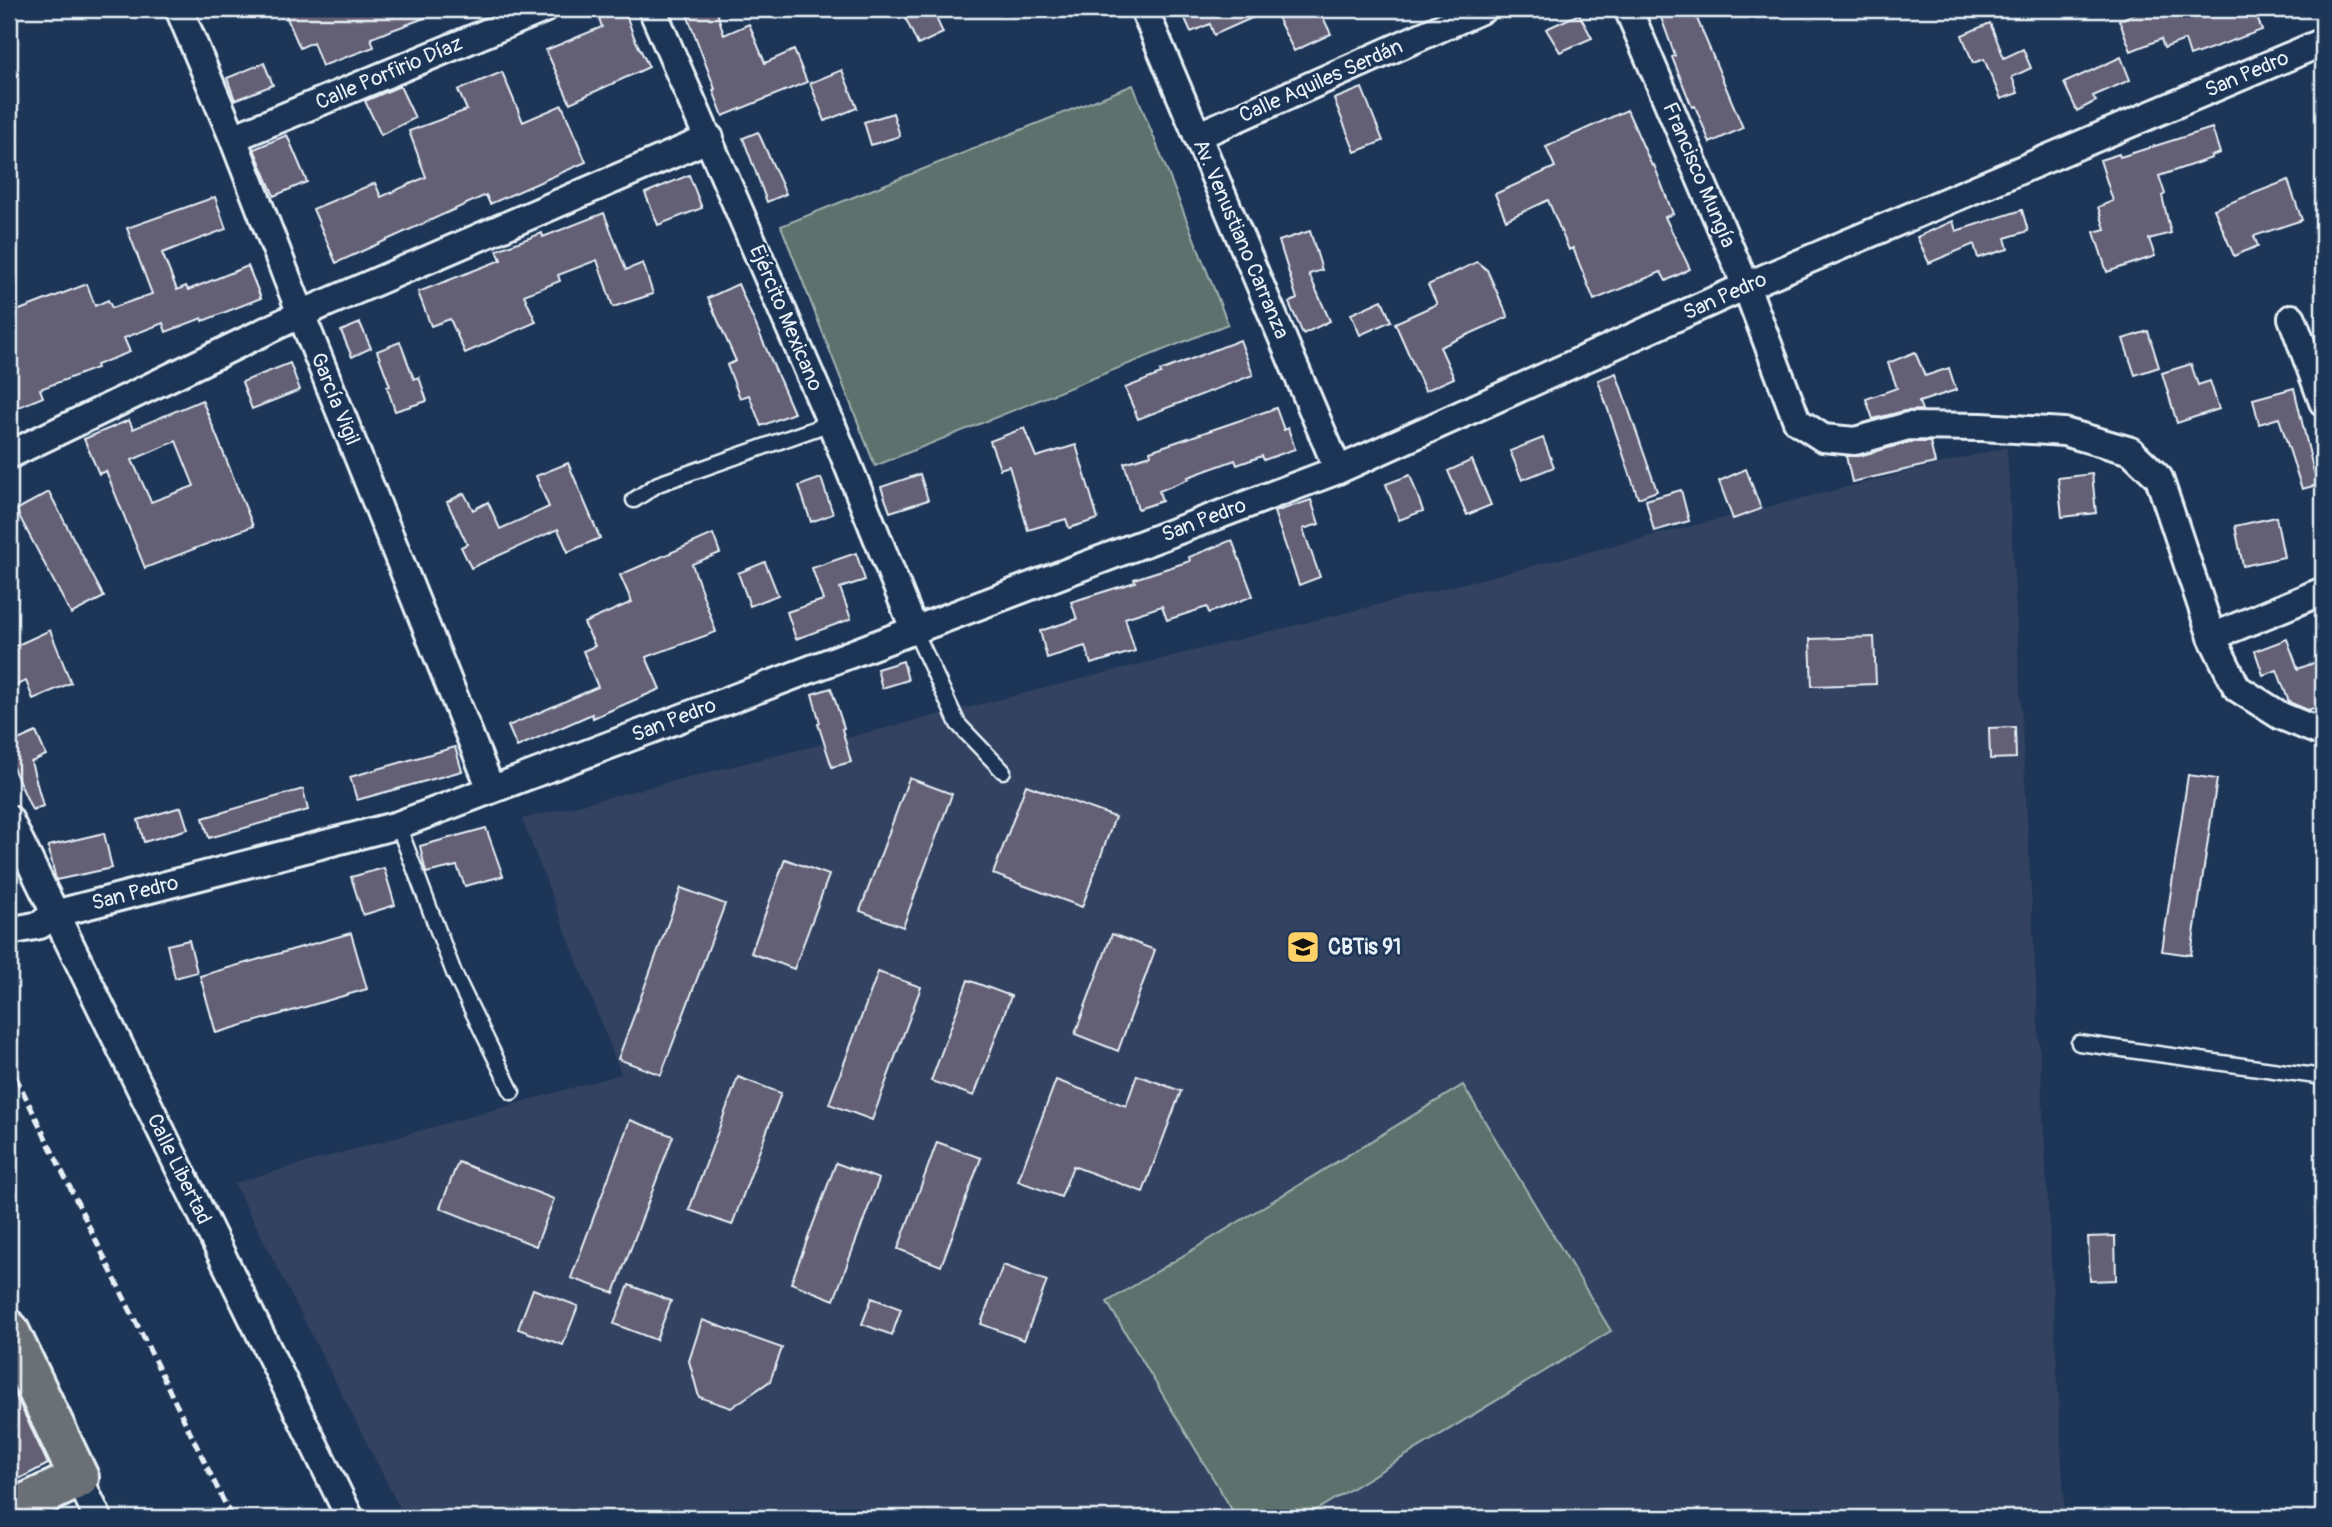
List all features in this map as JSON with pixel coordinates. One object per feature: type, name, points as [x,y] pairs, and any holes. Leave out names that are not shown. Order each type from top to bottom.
[{"type":"main road","points":[[9,1330],[79,1478],[9,1511]]},
{"type":"street","name":"García Vigil","points":[[179,9],[233,138],[491,789]]},
{"type":"street","name":"Calle Porfirio Díaz","points":[[233,138],[544,9]]},
{"type":"street","name":"Ejército Mexicano","points":[[652,9],[831,422],[914,629]]},
{"type":"street","name":"Av. Venustiano Carranza","points":[[1144,9],[1338,470]]},
{"type":"street","name":"Calle Aquiles Serdán","points":[[1197,136],[1483,9]]},
{"type":"street","name":"Francisco Mungía","points":[[1628,9],[1746,286],[1797,421],[1823,438],[1856,441],[1908,426],[1982,427],[2064,432],[2131,451],[2159,478],[2212,637]]},
{"type":"street","name":"San Pedro","points":[[9,932],[40,925],[54,914],[398,825],[1338,470],[1746,286],[2323,42]]},
{"type":"street","points":[[9,454],[301,314],[710,138]]},
{"type":"street","points":[[2292,318],[2323,402]]},
{"type":"street","points":[[2323,591],[2212,637],[2237,688],[2281,716],[2323,733]]},
{"type":"street","name":"Calle Libertad","points":[[9,819],[351,1518]]},
{"type":"street","points":[[79,1478],[98,1518]]},
{"type":"lane","points":[[634,500],[658,484],[831,422]]},
{"type":"lane","points":[[914,629],[958,724],[1003,771]]},
{"type":"lane","points":[[398,825],[454,974],[512,1092]]},
{"type":"lane","points":[[2079,1043],[2323,1077]]},
{"type":"shaded area","name":"CBTis 91","points":[[2007,447],[2065,1518],[405,1518],[234,1183],[621,1074],[522,819]]},
{"type":"green space","points":[[1133,85],[1228,324],[875,466],[781,226]]},
{"type":"green space","points":[[1463,1085],[1611,1331],[1303,1518],[1237,1518],[1107,1302]]},
{"type":"building","points":[[283,9],[443,11],[371,38],[374,47],[322,66],[313,42],[300,48]]},
{"type":"building","points":[[596,9],[624,9],[649,67],[570,103],[546,50],[602,27]]},
{"type":"building","points":[[685,9],[716,9],[724,35],[749,24],[765,63],[794,50],[807,82],[723,116]]},
{"type":"building","points":[[917,9],[932,9],[943,33],[918,45],[904,15]]},
{"type":"building","points":[[1196,9],[1272,9],[1214,35],[1210,24],[1191,32],[1183,14]]},
{"type":"building","points":[[1273,9],[1319,9],[1331,34],[1294,51]]},
{"type":"building","points":[[1658,9],[1693,9],[1743,128],[1710,143],[1672,57],[1675,56]]},
{"type":"building","points":[[2147,9],[2254,9],[2262,30],[2190,56],[2185,40],[2164,48],[2161,39],[2131,51],[2119,20]]},
{"type":"building","points":[[1579,14],[1592,38],[1560,52],[1546,29]]},
{"type":"building","points":[[1990,23],[2004,58],[2023,49],[2031,68],[2012,77],[2018,93],[2001,99],[1984,59],[1973,63],[1962,35]]},
{"type":"building","points":[[2121,57],[2130,80],[2093,96],[2096,101],[2077,111],[2064,83]]},
{"type":"building","points":[[264,63],[273,85],[235,100],[227,78]]},
{"type":"building","points":[[842,70],[857,108],[825,121],[810,83]]},
{"type":"building","points":[[502,72],[523,122],[562,105],[586,162],[490,204],[486,195],[336,263],[313,209],[375,183],[381,197],[426,177],[409,131],[467,110],[458,90]]},
{"type":"building","points":[[400,86],[415,118],[381,135],[365,101]]},
{"type":"building","points":[[1362,88],[1383,141],[1355,152],[1334,99]]},
{"type":"building","points":[[1627,110],[1652,166],[1654,165],[1673,214],[1665,217],[1690,269],[1666,281],[1661,272],[1594,300],[1573,248],[1569,250],[1548,200],[1506,220],[1495,194],[1555,167],[1546,147]]},
{"type":"building","points":[[893,113],[900,136],[871,145],[864,122]]},
{"type":"building","points":[[2212,128],[2220,153],[2159,176],[2165,194],[2162,196],[2171,233],[2149,239],[2155,256],[2107,272],[2094,232],[2105,229],[2098,207],[2113,201],[2100,160],[2119,154],[2120,157]]},
{"type":"building","points":[[758,132],[786,194],[767,202],[743,138]]},
{"type":"building","points":[[287,135],[307,182],[274,196],[254,149]]},
{"type":"building","points":[[689,175],[702,208],[658,225],[645,193]]},
{"type":"building","points":[[2288,180],[2302,220],[2254,236],[2258,246],[2234,256],[2214,209]]},
{"type":"building","points":[[215,197],[226,229],[162,253],[177,290],[186,286],[188,290],[248,266],[261,298],[203,321],[202,318],[166,332],[163,323],[124,338],[130,352],[96,365],[97,368],[40,389],[43,397],[9,411],[9,314],[87,284],[95,306],[108,300],[112,308],[152,294],[127,228]]},
{"type":"building","points":[[2022,210],[2028,231],[2005,238],[2008,249],[1978,258],[1974,244],[1929,263],[1917,237],[1953,221],[1956,231]]},
{"type":"building","points":[[604,213],[626,270],[643,263],[653,294],[613,307],[597,260],[558,275],[560,281],[524,295],[536,322],[465,353],[450,319],[431,326],[418,292],[501,260],[497,250],[542,233],[543,237]]},
{"type":"building","points":[[1310,231],[1322,270],[1309,274],[1330,321],[1303,334],[1289,303],[1297,299],[1279,241]]},
{"type":"building","points":[[1477,262],[1487,270],[1508,317],[1440,347],[1454,378],[1425,391],[1395,323],[1437,304],[1428,285]]},
{"type":"building","points":[[738,284],[794,413],[761,426],[749,395],[740,398],[727,365],[736,361],[708,298]]},
{"type":"building","points":[[1382,300],[1391,321],[1360,335],[1351,314]]},
{"type":"building","points":[[360,323],[371,348],[352,357],[341,331]]},
{"type":"building","points":[[2148,331],[2159,367],[2135,375],[2123,339]]},
{"type":"building","points":[[1240,340],[1253,375],[1138,419],[1125,388],[1161,374],[1160,371]]},
{"type":"building","points":[[400,342],[414,379],[419,377],[427,401],[395,411],[387,387],[390,386],[377,351]]},
{"type":"building","points":[[1915,352],[1925,376],[1949,368],[1956,390],[1919,402],[1922,410],[1904,411],[1873,419],[1866,399],[1897,388],[1888,363]]},
{"type":"building","points":[[290,363],[300,390],[252,409],[242,382]]},
{"type":"building","points":[[2191,364],[2198,385],[2210,381],[2219,409],[2177,423],[2162,373]]},
{"type":"building","points":[[1616,373],[1657,491],[1638,498],[1598,380]]},
{"type":"building","points":[[2294,388],[2317,485],[2302,489],[2279,418],[2259,424],[2253,399]]},
{"type":"building","points":[[202,400],[253,526],[145,568],[106,471],[99,474],[84,439],[129,420],[133,429]],"holes":[[[176,441],[194,486],[151,502],[132,460]]]},
{"type":"building","points":[[1276,408],[1284,430],[1288,428],[1295,449],[1264,460],[1262,456],[1237,465],[1235,460],[1188,477],[1189,479],[1159,491],[1162,501],[1138,509],[1124,463],[1151,455],[1150,451]]},
{"type":"building","points":[[1024,428],[1036,457],[1076,445],[1098,519],[1069,528],[1066,519],[1028,530],[1009,466],[1000,469],[990,441]]},
{"type":"building","points":[[1543,438],[1554,467],[1522,480],[1510,451]]},
{"type":"building","points":[[1910,442],[1930,442],[1935,463],[1852,482],[1846,456],[1859,456]]},
{"type":"building","points":[[1472,460],[1491,505],[1467,515],[1448,471]]},
{"type":"building","points":[[568,463],[600,538],[568,552],[558,529],[471,568],[461,547],[467,544],[447,502],[464,493],[473,510],[488,502],[500,529],[549,507],[536,476]]},
{"type":"building","points":[[1746,469],[1761,509],[1733,519],[1719,481]]},
{"type":"building","points":[[920,474],[928,500],[890,512],[881,487]]},
{"type":"building","points":[[2092,474],[2096,513],[2062,517],[2058,478]]},
{"type":"building","points":[[1410,475],[1423,511],[1399,520],[1386,484]]},
{"type":"building","points":[[821,478],[833,514],[811,522],[799,486]]},
{"type":"building","points":[[1681,490],[1689,521],[1654,531],[1646,500]]},
{"type":"building","points":[[49,492],[104,597],[71,614],[16,510]]},
{"type":"building","points":[[1311,500],[1319,524],[1303,529],[1320,577],[1299,585],[1274,512]]},
{"type":"building","points":[[2276,517],[2284,557],[2243,566],[2235,526]]},
{"type":"building","points":[[713,534],[720,553],[692,564],[716,632],[646,657],[660,689],[593,718],[592,714],[517,747],[508,726],[598,687],[583,651],[595,646],[584,623],[632,602],[620,575]]},
{"type":"building","points":[[1232,540],[1253,596],[1209,613],[1207,607],[1167,620],[1162,606],[1125,618],[1135,651],[1091,664],[1085,646],[1047,658],[1040,631],[1077,619],[1071,602],[1190,561],[1189,557]]},
{"type":"building","points":[[856,553],[865,580],[840,588],[851,619],[796,639],[787,612],[823,600],[812,568]]},
{"type":"building","points":[[765,562],[778,595],[750,606],[738,573]]},
{"type":"building","points":[[50,630],[71,683],[33,699],[26,681],[9,688],[9,649]]},
{"type":"building","points":[[1874,637],[1876,684],[1812,686],[1810,639]]},
{"type":"building","points":[[2287,639],[2298,669],[2316,662],[2323,683],[2323,705],[2308,710],[2289,702],[2277,670],[2263,675],[2255,651]]},
{"type":"building","points":[[903,661],[908,680],[882,688],[877,669]]},
{"type":"building","points":[[831,688],[844,728],[842,729],[851,762],[832,767],[818,724],[820,723],[812,694]]},
{"type":"building","points":[[2015,727],[2016,758],[1990,759],[1989,728]]},
{"type":"building","points":[[36,732],[46,755],[31,762],[43,806],[32,810],[9,759],[9,744]]},
{"type":"building","points":[[455,747],[462,771],[357,800],[350,777]]},
{"type":"building","points":[[2188,775],[2217,779],[2191,955],[2162,951]]},
{"type":"building","points":[[909,778],[952,794],[903,927],[860,911]]},
{"type":"building","points":[[1026,785],[1115,817],[1082,907],[993,874]]},
{"type":"building","points":[[303,789],[308,810],[209,838],[203,818]]},
{"type":"building","points":[[181,807],[188,829],[144,842],[138,820]]},
{"type":"building","points":[[486,828],[503,876],[465,886],[457,866],[426,873],[420,846]]},
{"type":"building","points":[[104,833],[112,868],[56,880],[48,846]]},
{"type":"building","points":[[785,859],[829,875],[794,969],[751,953]]},
{"type":"building","points":[[384,868],[395,905],[363,915],[351,877]]},
{"type":"building","points":[[681,888],[725,904],[661,1075],[618,1059]]},
{"type":"building","points":[[351,933],[367,989],[216,1033],[200,976]]},
{"type":"building","points":[[1112,934],[1155,950],[1118,1051],[1075,1034]]},
{"type":"building","points":[[189,940],[197,972],[175,978],[167,945]]},
{"type":"building","points":[[878,972],[921,987],[872,1120],[829,1104]]},
{"type":"building","points":[[968,980],[1011,996],[974,1096],[931,1081]]},
{"type":"building","points":[[1137,1075],[1181,1091],[1143,1192],[1073,1166],[1061,1197],[1018,1181],[1056,1080],[1126,1106]]},
{"type":"building","points":[[738,1077],[781,1093],[732,1225],[689,1210]]},
{"type":"building","points":[[630,1120],[673,1136],[614,1293],[571,1278]]},
{"type":"building","points":[[937,1142],[981,1158],[941,1266],[898,1249]]},
{"type":"building","points":[[458,1162],[554,1199],[536,1246],[440,1208]]},
{"type":"building","points":[[836,1163],[879,1179],[834,1300],[791,1283]]},
{"type":"building","points":[[2115,1236],[2116,1280],[2090,1281],[2088,1237]]},
{"type":"building","points":[[1003,1265],[1047,1281],[1024,1340],[981,1324]]},
{"type":"building","points":[[629,1285],[671,1301],[656,1340],[614,1324]]},
{"type":"building","points":[[533,1289],[578,1306],[563,1345],[518,1329]]},
{"type":"building","points":[[872,1298],[901,1309],[892,1335],[862,1324]]},
{"type":"building","points":[[702,1320],[782,1348],[770,1381],[731,1408],[699,1397],[689,1361]]},
{"type":"building","points":[[9,1381],[48,1464],[9,1484]]},
{"type":"railway","points":[[9,1063],[232,1518]]},
{"type":"place","name":"CBTis 91","points":[[1303,947]]}]
